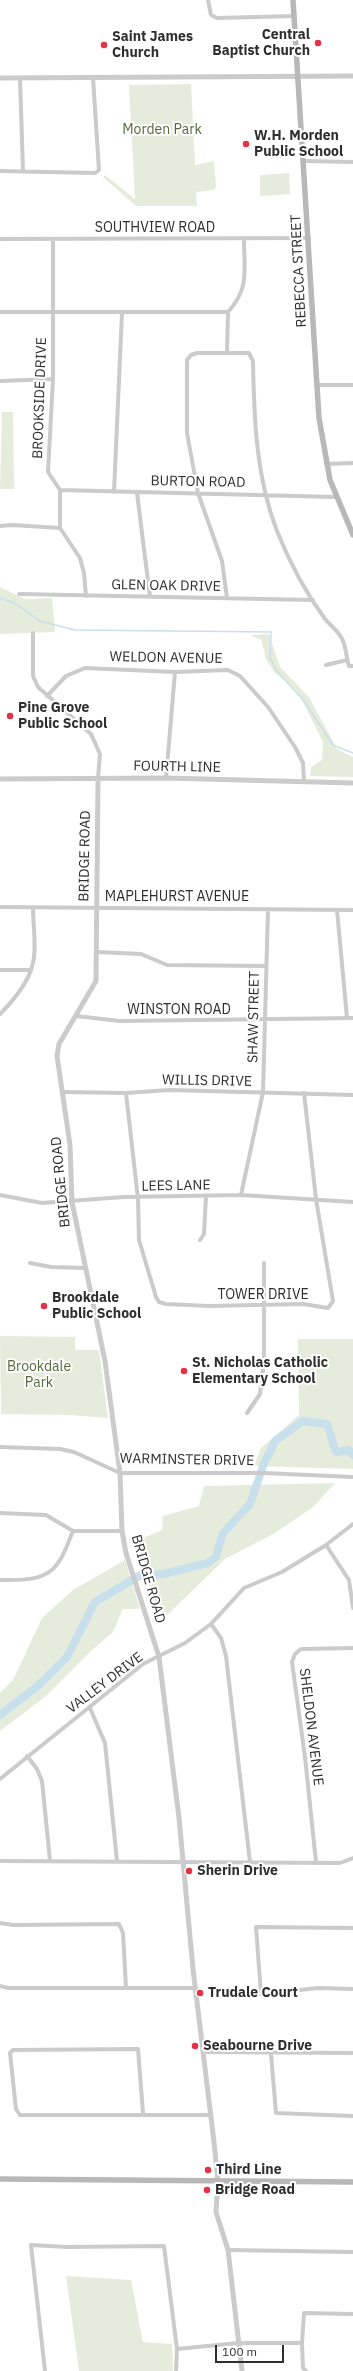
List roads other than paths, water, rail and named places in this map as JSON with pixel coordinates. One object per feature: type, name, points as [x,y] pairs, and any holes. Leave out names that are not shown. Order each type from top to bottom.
[{"type":"main road","name":"REBECCA STREET","points":[[294,0],[297,76],[309,238],[319,418],[326,464],[335,497],[353,534]]},
{"type":"main road","points":[[0,2179],[353,2182]]},
{"type":"street","points":[[208,0],[208,8],[211,15],[217,18],[295,16]]},
{"type":"street","points":[[0,78],[353,76]]},
{"type":"street","points":[[20,78],[23,171]]},
{"type":"street","points":[[0,171],[95,173],[99,170],[92,78]]},
{"type":"street","points":[[304,161],[353,162]]},
{"type":"street","name":"SOUTHVIEW ROAD","points":[[0,239],[309,238]]},
{"type":"street","name":"BROOKSIDE DRIVE","points":[[53,239],[53,379],[48,472],[60,490]]},
{"type":"street","points":[[227,353],[228,312],[239,299],[244,286],[244,239]]},
{"type":"street","points":[[0,312],[228,312]]},
{"type":"street","points":[[114,492],[122,313]]},
{"type":"street","points":[[227,598],[222,561],[198,494],[187,434],[187,360],[191,355],[197,353],[249,353],[253,361],[254,426],[266,494],[277,531],[313,600],[326,620],[342,638],[349,666],[353,666]]},
{"type":"street","points":[[0,381],[53,379]]},
{"type":"street","points":[[318,385],[353,385]]},
{"type":"street","points":[[326,464],[353,463]]},
{"type":"street","points":[[60,490],[60,528],[80,558],[84,573],[86,596]]},
{"type":"street","name":"BURTON ROAD","points":[[60,490],[198,494],[266,494],[335,497]]},
{"type":"street","points":[[137,492],[150,597]]},
{"type":"street","points":[[0,526],[12,524],[60,528]]},
{"type":"street","name":"GLEN OAK DRIVE","points":[[19,594],[313,600]]},
{"type":"street","points":[[34,633],[33,676],[38,687],[91,734],[97,743],[100,754],[98,778]]},
{"type":"street","points":[[326,665],[347,660]]},
{"type":"street","name":"WELDON AVENUE","points":[[47,696],[66,676],[85,668],[176,672],[228,670],[240,676],[268,706],[295,747],[303,763],[304,782]]},
{"type":"street","points":[[166,778],[176,672]]},
{"type":"street","name":"BRIDGE ROAD","points":[[98,778],[96,981],[59,1044],[57,1056],[70,1145],[72,1202],[105,1361],[120,1473],[122,1530],[126,1553],[159,1657],[184,1861],[195,1988],[204,2052],[218,2181],[216,2212],[228,2250],[242,2371]]},
{"type":"street","name":"FOURTH LINE","points":[[0,779],[166,778],[353,783]]},
{"type":"street","name":"MAPLEHURST AVENUE","points":[[0,907],[353,910]]},
{"type":"street","points":[[0,1014],[11,1004],[31,970],[34,957],[33,908]]},
{"type":"street","name":"SHAW STREET","points":[[241,1195],[263,1092],[268,909]]},
{"type":"street","points":[[337,910],[346,1018]]},
{"type":"street","points":[[96,952],[141,954],[167,965],[266,966]]},
{"type":"street","points":[[0,970],[31,970]]},
{"type":"street","name":"WINSTON ROAD","points":[[76,1016],[120,1021],[266,1021],[353,1018]]},
{"type":"street","name":"WILLIS DRIVE","points":[[62,1092],[126,1093],[169,1090],[353,1095]]},
{"type":"street","points":[[126,1093],[138,1199]]},
{"type":"street","points":[[304,1094],[316,1199]]},
{"type":"street","name":"LEES LANE","points":[[0,1195],[42,1203],[124,1197],[138,1199],[241,1195],[353,1202]]},
{"type":"street","points":[[200,1240],[204,1234],[206,1196]]},
{"type":"street","name":"TOWER DRIVE","points":[[138,1199],[139,1240],[156,1297],[159,1302],[166,1304],[209,1306],[303,1304],[328,1308],[333,1301],[316,1199]]},
{"type":"street","points":[[30,1263],[51,1267],[86,1268]]},
{"type":"street","points":[[247,1413],[260,1394],[264,1362],[264,1263]]},
{"type":"street","name":"WARMINSTER DRIVE","points":[[0,1447],[67,1450],[120,1473],[264,1473],[353,1477]]},
{"type":"street","points":[[0,1513],[46,1515],[73,1531],[122,1530]]},
{"type":"street","points":[[353,1524],[326,1545],[349,1580],[353,1608]]},
{"type":"street","points":[[0,1580],[27,1580],[44,1574],[58,1564],[73,1531]]},
{"type":"street","name":"VALLEY DRIVE","points":[[0,1779],[143,1664],[159,1657],[185,1642],[211,1624],[244,1588],[282,1572],[326,1545]]},
{"type":"street","points":[[211,1624],[221,1638],[226,1656],[250,1862]]},
{"type":"street","name":"SHELDON AVENUE","points":[[316,1862],[305,1757],[292,1662],[295,1654],[301,1649],[353,1648]]},
{"type":"street","points":[[90,1708],[105,1743],[117,1861]]},
{"type":"street","points":[[27,1756],[37,1769],[42,1781],[50,1861]]},
{"type":"street","points":[[0,1861],[340,1863],[353,1858]]},
{"type":"street","points":[[0,1923],[13,1925],[119,1924],[123,1932],[126,1988]]},
{"type":"street","points":[[353,1928],[256,1927],[261,1994],[318,1988],[353,1989]]},
{"type":"street","points":[[0,1986],[8,1988],[195,1988]]},
{"type":"street","points":[[143,2113],[138,2049],[13,2050],[10,2054],[16,2109],[20,2114],[210,2114]]},
{"type":"street","points":[[204,2052],[271,2054],[353,2053]]},
{"type":"street","points":[[271,2054],[276,2113],[353,2116]]},
{"type":"street","points":[[46,2371],[31,2245],[67,2247],[164,2246],[177,2349],[176,2371]]},
{"type":"street","points":[[228,2250],[353,2252]]},
{"type":"street","points":[[306,2371],[303,2368],[302,2343],[304,2313],[353,2314]]},
{"type":"street","points":[[177,2349],[238,2343],[302,2343]]},
{"type":"waterway","points":[[0,598],[14,603],[40,621],[75,630],[271,632],[270,657],[276,670],[304,701],[333,745],[353,753]]},
{"type":"waterway","points":[[0,1715],[39,1685],[67,1657],[95,1602],[139,1576],[163,1574],[208,1563],[216,1557],[223,1533],[250,1504],[263,1466],[275,1441],[303,1421],[327,1424],[336,1452],[349,1450],[353,1455]]},
{"type":"place","name":"Central Baptist Church","points":[[318,43]]},
{"type":"place","name":"Saint James Church","points":[[104,45]]},
{"type":"place","name":"W.H. Morden Public School","points":[[246,144]]},
{"type":"place","name":"Pine Grove Public School","points":[[10,716]]},
{"type":"place","name":"Brookdale Public School","points":[[44,1306]]},
{"type":"place","name":"St. Nicholas Catholic Elementary School","points":[[184,1371]]},
{"type":"place","name":"Sherin Drive","points":[[189,1871]]},
{"type":"place","name":"Trudale Court","points":[[200,1993]]},
{"type":"place","name":"Seabourne Drive","points":[[195,2046]]},
{"type":"place","name":"Third Line","points":[[208,2170]]},
{"type":"place","name":"Bridge Road","points":[[207,2190]]},
{"type":"park label","name":"Morden Park","points":[[162,130]]},
{"type":"park label","name":"Brookdale Park","points":[[39,1376]]}]
